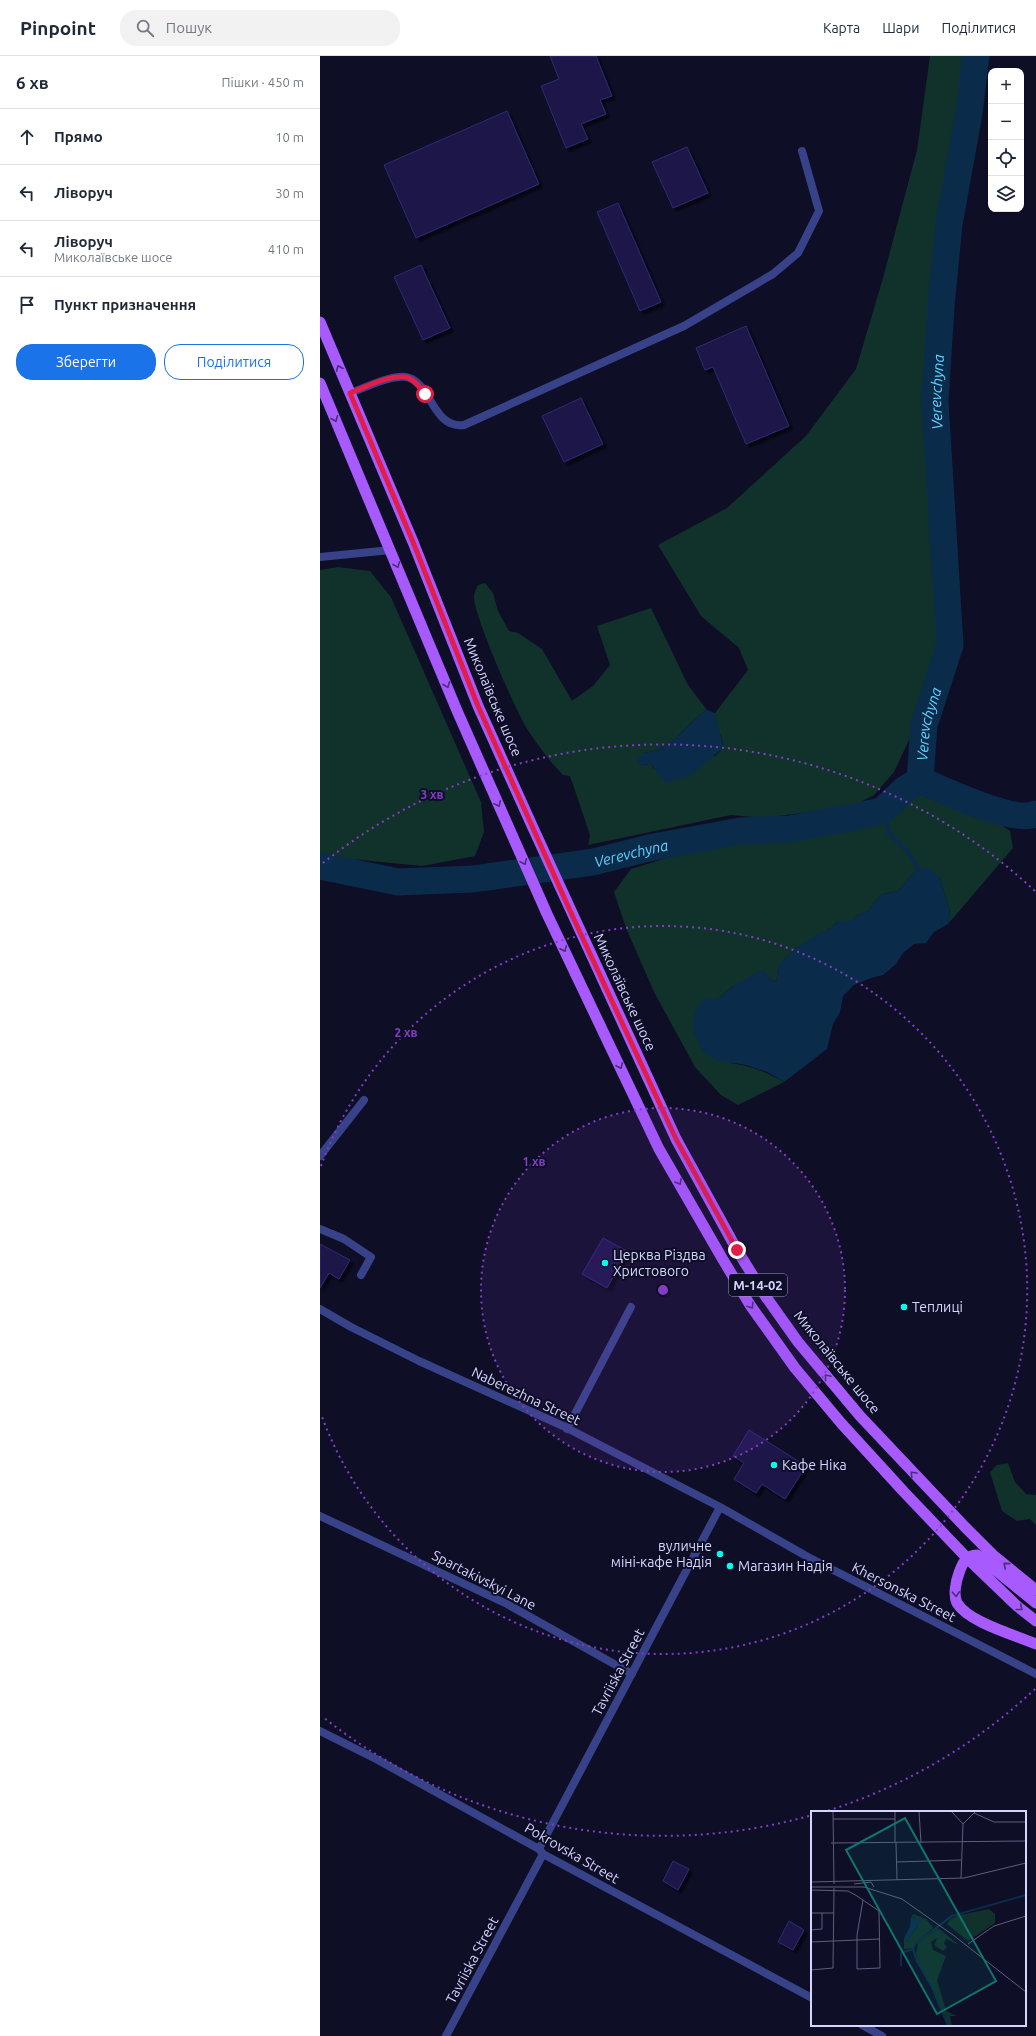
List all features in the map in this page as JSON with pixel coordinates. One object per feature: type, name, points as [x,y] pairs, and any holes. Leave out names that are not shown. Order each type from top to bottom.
[{"type":"main road","name":"Миколаївське шосе","points":[[320,322],[413,542],[478,706],[572,915],[676,1139],[737,1250],[766,1297],[827,1378],[886,1445],[993,1555],[1036,1590]]},
{"type":"main road","name":"М-14-02","points":[[320,383],[458,712],[508,827],[547,914],[659,1149],[750,1305],[795,1368],[841,1423],[904,1492],[967,1558],[1017,1606],[1036,1621]]},
{"type":"main road","points":[[1036,1603],[977,1555],[967,1558],[962,1564],[956,1579],[955,1596],[957,1602],[969,1615],[1036,1644]]},
{"type":"street","points":[[350,393],[387,380],[406,377],[418,384],[445,421],[458,426],[464,425],[684,326],[773,274],[798,253],[819,212],[802,151]]},
{"type":"street","points":[[320,557],[391,550]]},
{"type":"street","points":[[320,1156],[364,1100]]},
{"type":"street","points":[[320,1229],[344,1239],[371,1257],[362,1275]]},
{"type":"street","points":[[568,1429],[631,1307]]},
{"type":"street","name":"Naberezhna Street","points":[[320,1309],[350,1327],[419,1361],[568,1429],[720,1507]]},
{"type":"street","name":"Khersonska Street","points":[[720,1507],[808,1557],[1036,1674]]},
{"type":"street","name":"Tavriiska Street","points":[[446,2036],[632,1674],[720,1507]]},
{"type":"street","name":"Spartakivskyi Lane","points":[[320,1516],[507,1604],[632,1674]]},
{"type":"street","name":"Pokrovska Street","points":[[320,1731],[376,1759],[541,1851],[811,1997]]},
{"type":"street","points":[[864,2026],[882,2036]]},
{"type":"green space","points":[[930,56],[983,56],[981,75],[942,264],[942,406],[951,605],[917,723],[894,772],[874,795],[851,807],[762,818],[731,815],[588,845],[590,835],[570,776],[563,775],[558,770],[527,729],[487,641],[480,622],[474,595],[478,585],[485,583],[493,593],[498,611],[509,631],[518,633],[542,649],[572,701],[594,685],[610,665],[597,626],[651,608],[688,685],[707,710],[664,747],[644,753],[641,765],[651,764],[654,769],[715,756],[723,748],[722,739],[716,724],[715,713],[748,670],[739,648],[701,616],[658,545],[727,508],[806,436],[856,369],[883,278],[917,150]]},
{"type":"green space","points":[[338,567],[370,571],[391,597],[481,802],[484,832],[475,856],[422,866],[320,856],[320,570]]},
{"type":"green space","points":[[912,790],[923,790],[986,814],[1010,831],[1013,848],[948,924],[950,912],[940,878],[918,868],[898,891],[883,894],[874,902],[869,911],[857,915],[852,921],[838,921],[829,929],[794,950],[781,965],[776,982],[770,979],[733,986],[719,998],[731,1063],[759,1070],[784,1082],[738,1105],[721,1095],[695,1067],[654,992],[626,928],[614,892],[631,869],[712,844],[840,831],[870,824],[890,814],[899,798]]},
{"type":"green space","points":[[1008,1463],[1015,1482],[1026,1494],[1036,1495],[1036,1525],[1030,1519],[1017,1521],[1002,1511],[990,1472],[997,1465]]},
{"type":"water","points":[[707,710],[715,713],[723,748],[690,776],[665,783],[651,764],[641,765],[637,761],[644,753],[664,747],[671,742]]},
{"type":"water","points":[[918,868],[928,868],[940,878],[950,912],[948,924],[934,932],[926,943],[914,944],[903,953],[896,964],[883,975],[854,985],[843,996],[840,1012],[833,1024],[827,1049],[784,1082],[767,1072],[746,1065],[715,1060],[703,1051],[693,1031],[694,1013],[702,1000],[719,998],[733,986],[763,970],[770,979],[776,982],[778,969],[784,959],[794,950],[815,936],[829,929],[838,921],[852,921],[857,915],[869,911],[874,902],[883,894],[898,891]]},
{"type":"building","points":[[550,56],[596,56],[612,96],[600,100],[606,114],[581,124],[588,139],[566,148],[541,86],[559,79]]},
{"type":"building","points":[[507,111],[539,184],[416,238],[384,165]]},
{"type":"building","points":[[687,147],[708,193],[673,208],[652,162]]},
{"type":"building","points":[[618,203],[661,302],[640,311],[597,212]]},
{"type":"building","points":[[421,265],[450,328],[423,340],[394,277]]},
{"type":"building","points":[[746,326],[789,426],[746,444],[713,367],[705,370],[696,348]]},
{"type":"building","points":[[581,398],[603,444],[564,462],[542,416]]},
{"type":"building","name":"Церква Різдва Христового","points":[[603,1238],[627,1251],[607,1288],[582,1274]]},
{"type":"building","points":[[320,1244],[350,1260],[339,1279],[329,1273],[320,1288]]},
{"type":"building","name":"Кафе Ніка","points":[[749,1430],[806,1466],[785,1499],[762,1484],[756,1493],[734,1479],[744,1463],[733,1456]]},
{"type":"building","points":[[673,1861],[689,1869],[678,1890],[663,1881]]},
{"type":"building","points":[[789,1921],[804,1930],[793,1950],[778,1942]]},
{"type":"waterway","name":"Verevchyna","points":[[320,866],[398,882],[473,879],[593,862],[649,848],[740,831],[790,829],[882,811],[904,790],[920,780],[924,725],[950,645],[935,402],[941,306],[949,224],[969,113],[976,56]]},
{"type":"waterway","points":[[920,780],[961,798],[995,810],[1025,816],[1036,814]]},
{"type":"waterway","points":[[882,811],[889,833],[908,852],[918,868]]},
{"type":"place","name":"Церква Різдва Христового","points":[[605,1263]]},
{"type":"place","name":"Теплиці","points":[[904,1307]]},
{"type":"place","name":"Кафе Ніка","points":[[774,1465]]},
{"type":"place","name":"вуличне міні-кафе Надія","points":[[720,1554]]},
{"type":"place","name":"Магазин Надія","points":[[730,1566]]},
{"type":"route","points":[[425,394],[418,384],[406,377],[387,380],[350,393],[413,542],[478,706],[572,915],[676,1139],[737,1250]]}]
